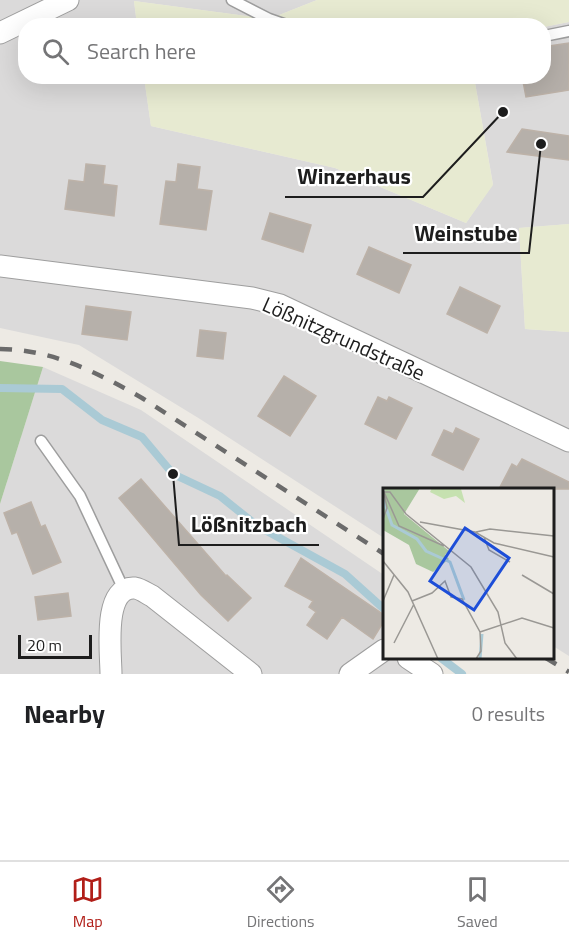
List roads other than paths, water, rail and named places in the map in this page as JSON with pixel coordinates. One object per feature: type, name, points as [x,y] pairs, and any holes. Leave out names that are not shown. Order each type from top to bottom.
[{"type":"street","points":[[31,18],[68,0]]},
{"type":"street","points":[[0,33],[18,24]]},
{"type":"street","name":"Lößnitzgrundstraße","points":[[2,266],[252,298],[280,305],[569,441]]},
{"type":"street","points":[[111,674],[110,616],[112,606],[124,590],[132,588],[152,596],[251,674]]},
{"type":"street","points":[[350,674],[383,651]]},
{"type":"street","points":[[411,659],[432,674]]},
{"type":"lane","points":[[232,0],[267,18]]},
{"type":"lane","points":[[551,34],[569,31]]},
{"type":"lane","points":[[41,441],[80,496],[124,590]]},
{"type":"waterway","points":[[0,388],[62,389],[102,420],[142,437],[173,474],[220,496],[256,525],[345,574],[383,608]]},
{"type":"waterway","points":[[442,659],[462,674]]},
{"type":"railway","points":[[0,349],[38,353],[74,364],[142,398],[383,553]]},
{"type":"railway","points":[[548,659],[569,672]]},
{"type":"place","name":"Winzerhaus","points":[[503,112]]},
{"type":"place","name":"Weinstube","points":[[541,144]]},
{"type":"place","name":"Lößnitzbach","points":[[173,474]]}]
